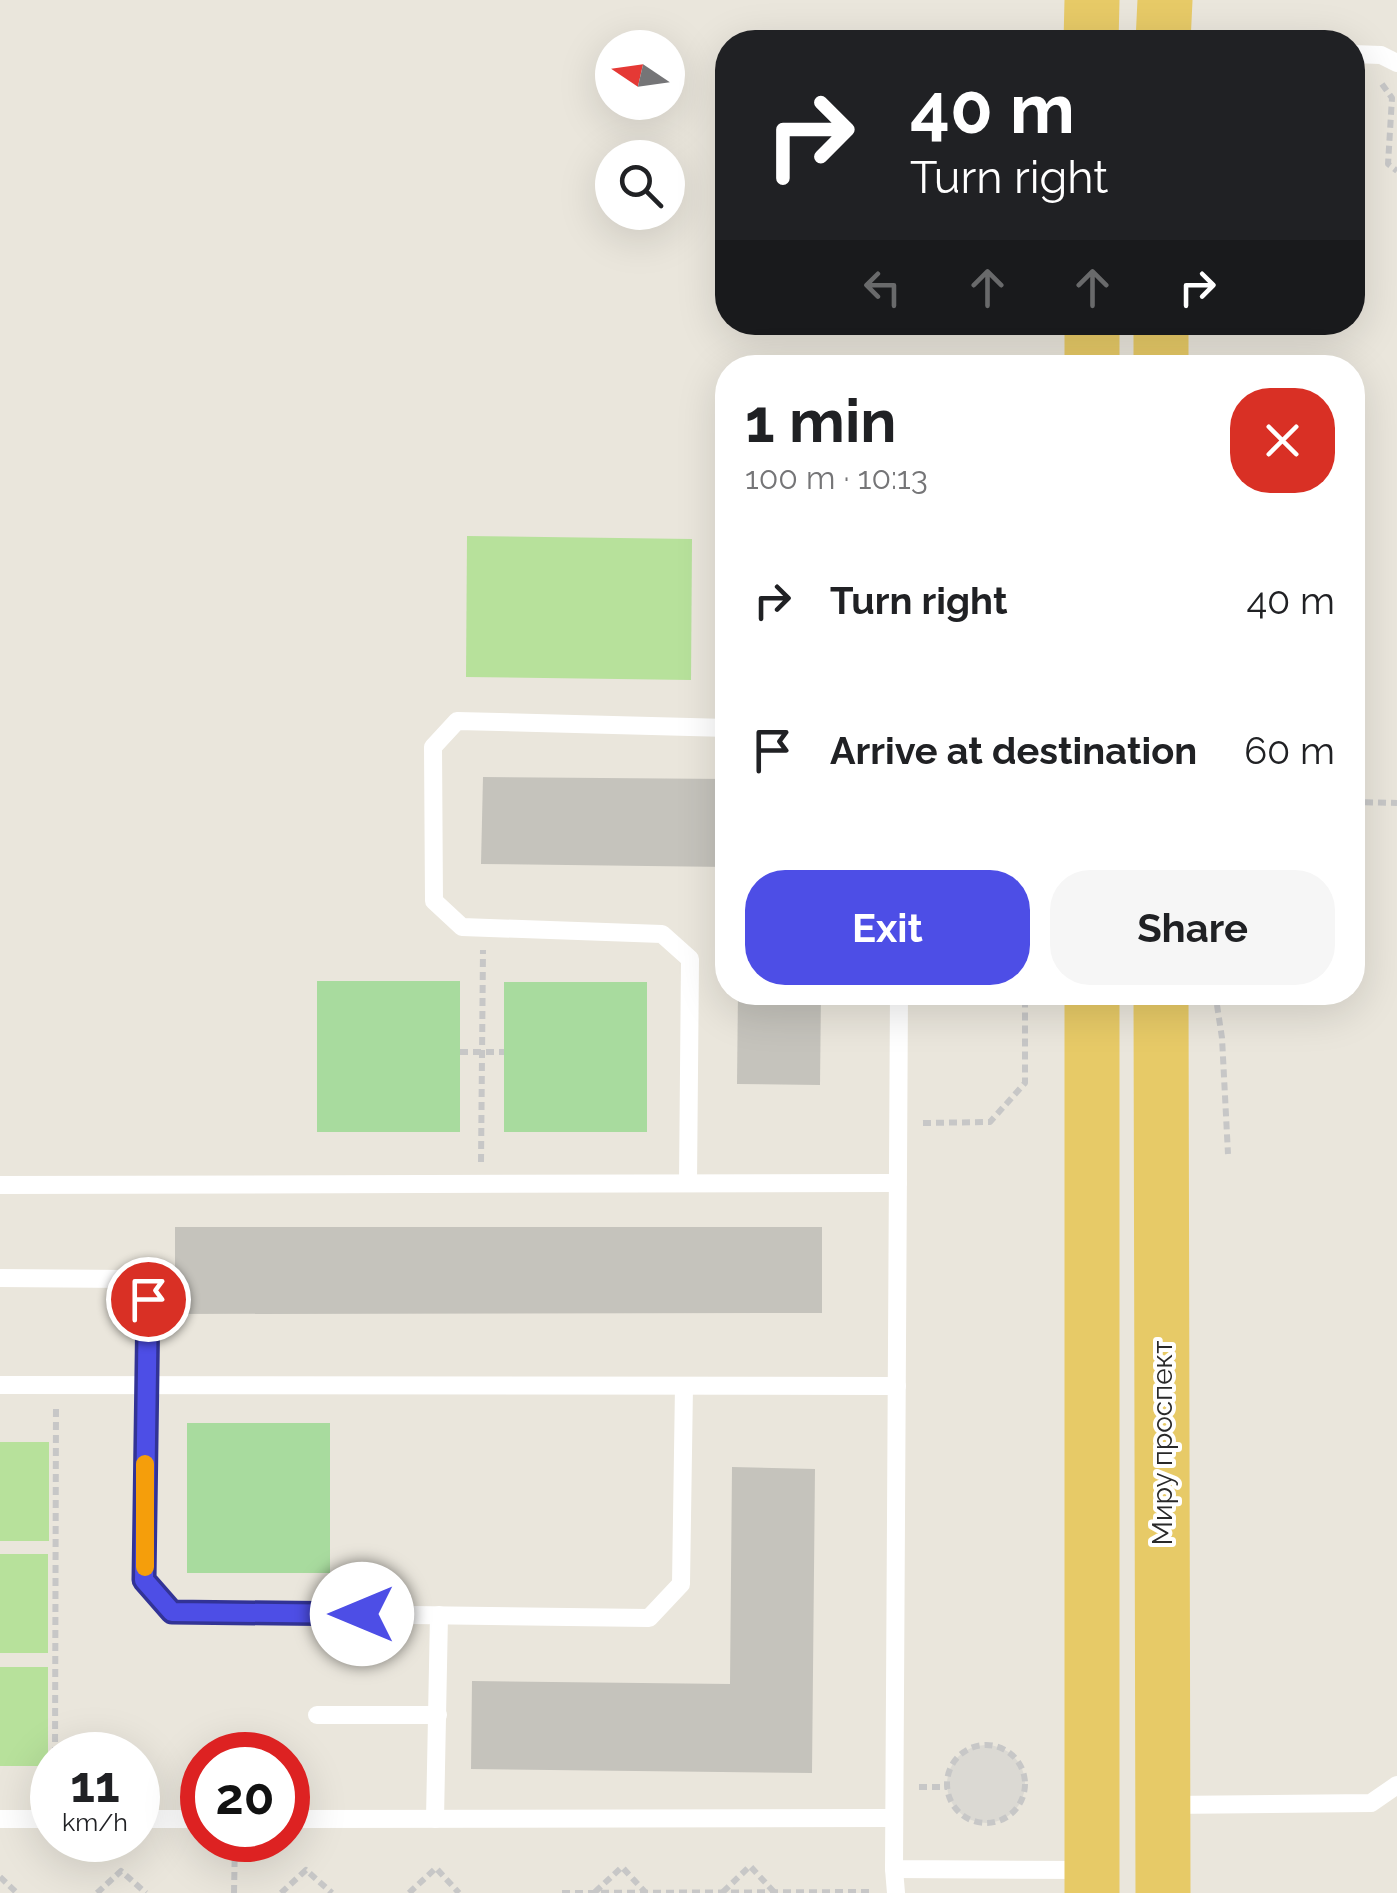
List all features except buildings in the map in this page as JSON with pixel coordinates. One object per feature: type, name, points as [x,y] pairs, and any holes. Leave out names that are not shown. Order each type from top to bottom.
[{"type":"highway","points":[[1091,30],[1092,0]]},
{"type":"highway","points":[[1163,30],[1164,0]]},
{"type":"highway","points":[[1092,1005],[1092,1881]]},
{"type":"highway","name":"Миру проспект","points":[[1161,1005],[1162,1893]]},
{"type":"highway","points":[[1092,1780],[1162,1792]]},
{"type":"lane","points":[[1365,54],[1381,55],[1397,63]]},
{"type":"lane","points":[[688,1183],[690,959],[662,934],[462,927],[434,901],[432,747],[457,721],[715,728]]},
{"type":"lane","points":[[896,1893],[899,1005]]},
{"type":"lane","points":[[0,1185],[898,1183]]},
{"type":"lane","points":[[0,1278],[128,1279],[148,1299],[144,1580],[172,1612],[649,1618],[682,1584],[684,1386]]},
{"type":"lane","points":[[0,1385],[897,1386]]},
{"type":"lane","points":[[435,1819],[439,1615]]},
{"type":"lane","points":[[317,1715],[438,1716]]},
{"type":"lane","points":[[1162,1792],[1371,1803],[1397,1785]]},
{"type":"lane","points":[[310,1819],[894,1818]]},
{"type":"lane","points":[[0,1819],[30,1819]]},
{"type":"lane","points":[[894,1869],[1092,1881]]},
{"type":"path","points":[[1369,77],[1382,84],[1392,98],[1388,164],[1397,171]]},
{"type":"path","points":[[1365,802],[1397,802]]},
{"type":"path","points":[[480,1184],[484,928]]},
{"type":"path","points":[[898,1124],[990,1122],[1025,1083],[1025,1005]]},
{"type":"path","points":[[1217,1005],[1228,1154]]},
{"type":"path","points":[[460,1052],[504,1052]]},
{"type":"path","points":[[55,1732],[56,1385]]},
{"type":"path","points":[[994,1744],[1014,1754],[1025,1773],[1025,1795],[1014,1812],[998,1822],[978,1823],[960,1814],[948,1798],[946,1778],[955,1758],[973,1746],[994,1744]]},
{"type":"path","points":[[234,1893],[235,1862]]},
{"type":"path","points":[[722,1893],[750,1866],[774,1893]]},
{"type":"path","points":[[595,1893],[622,1867],[646,1893]]},
{"type":"path","points":[[409,1893],[436,1868],[459,1893]]},
{"type":"path","points":[[97,1893],[121,1870],[146,1893]]},
{"type":"path","points":[[281,1893],[306,1870],[332,1893]]},
{"type":"path","points":[[0,1877],[18,1893]]},
{"type":"path","points":[[562,1893],[896,1893]]},
{"type":"green space","points":[[467,536],[692,539],[691,680],[466,677]]},
{"type":"green space","points":[[317,981],[460,981],[460,1132],[317,1132]]},
{"type":"green space","points":[[504,982],[647,982],[647,1132],[504,1132]]},
{"type":"green space","points":[[187,1423],[330,1423],[330,1573],[187,1573]]},
{"type":"green space","points":[[0,1442],[49,1442],[49,1541],[0,1541]]},
{"type":"green space","points":[[0,1554],[48,1554],[48,1653],[0,1653]]},
{"type":"green space","points":[[0,1667],[48,1667],[48,1732],[30,1732],[30,1766],[0,1766]]},
{"type":"shaded area","points":[[986,1745],[1014,1756],[1025,1784],[1014,1812],[986,1823],[958,1812],[947,1784],[958,1756]]},
{"type":"slow traffic","points":[[145,1464],[145,1567]]},
{"type":"route","points":[[148,1299],[144,1580],[172,1612],[362,1614]]}]
